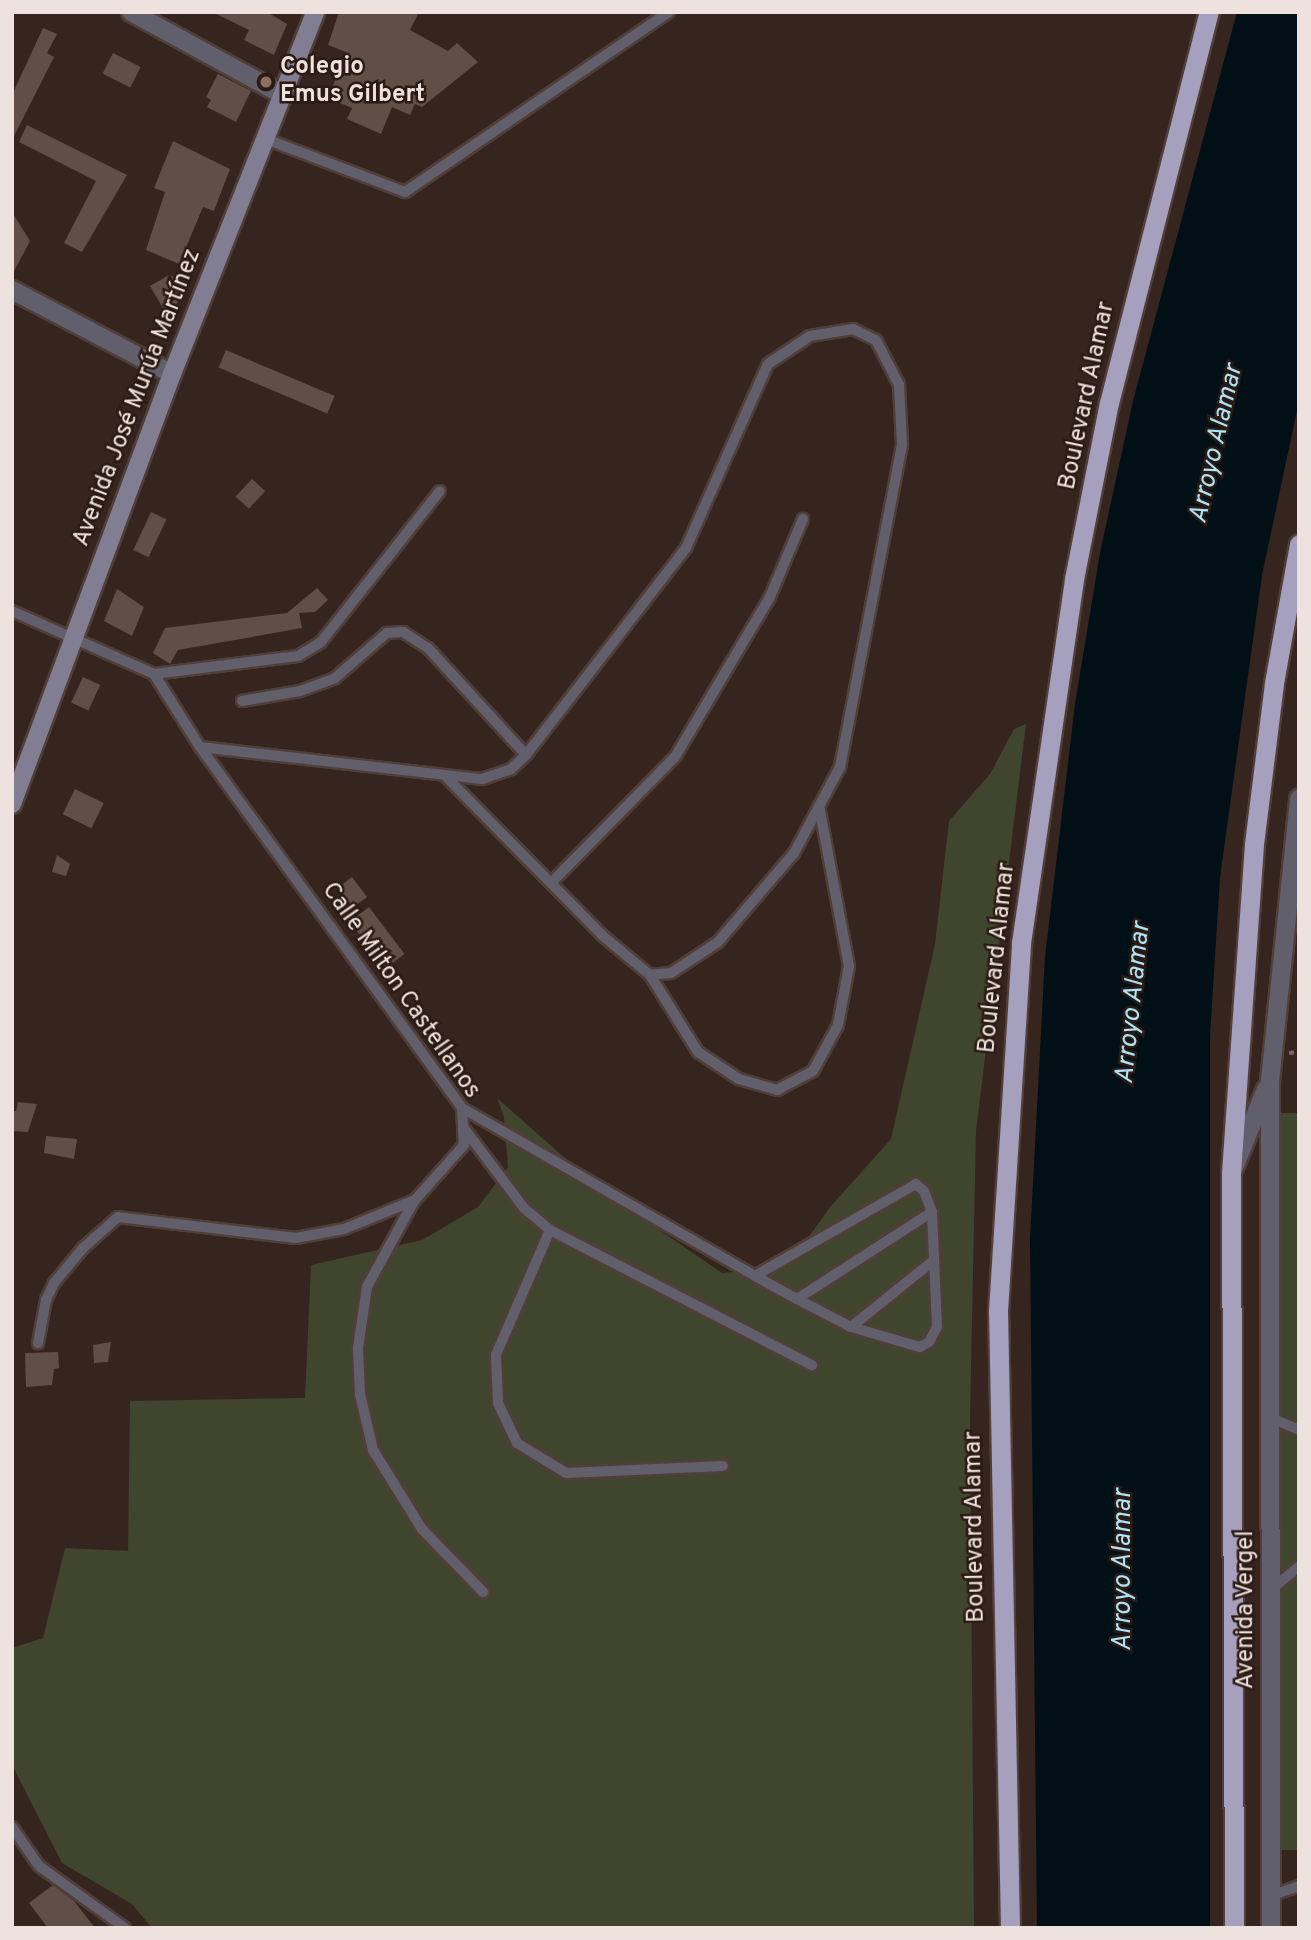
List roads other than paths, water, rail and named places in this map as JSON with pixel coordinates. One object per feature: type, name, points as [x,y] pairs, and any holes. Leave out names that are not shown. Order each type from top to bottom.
[{"type":"highway","name":"Boulevard Alamar","points":[[1010,1928],[998,1311],[1021,943],[1074,579],[1109,403],[1209,12]]},
{"type":"highway","points":[[1234,1928],[1231,1173],[1254,844],[1274,683],[1299,544]]},
{"type":"main road","name":"Avenida José Murúa Martínez","points":[[12,804],[72,635],[315,12]]},
{"type":"street","points":[[131,12],[284,95]]},
{"type":"street","points":[[12,290],[172,374]]},
{"type":"street","points":[[1231,1173],[1270,1081],[1299,798]]},
{"type":"street","name":"Avenida Vergel","points":[[1270,1081],[1268,1292],[1272,1589],[1271,1928]]},
{"type":"lane","points":[[266,138],[405,192],[669,12]]},
{"type":"lane","points":[[200,747],[482,779],[511,769],[526,755],[686,548],[768,364],[810,336],[853,329],[876,341],[899,385],[902,445],[840,767],[794,853],[718,942],[671,973],[650,975]]},
{"type":"lane","points":[[12,611],[72,635],[154,674],[298,656],[321,642],[440,491]]},
{"type":"lane","points":[[551,883],[675,757],[769,599],[803,519]]},
{"type":"lane","points":[[242,701],[300,691],[335,678],[387,633],[403,632],[428,648],[526,755]]},
{"type":"lane","name":"Calle Milton Castellanos","points":[[38,1343],[46,1300],[54,1283],[83,1248],[118,1217],[296,1238],[344,1229],[415,1200],[464,1145],[462,1108],[200,747],[154,674]]},
{"type":"lane","points":[[446,776],[551,883],[650,975],[698,1052],[739,1079],[777,1090],[814,1071],[838,1025],[849,967],[819,806]]},
{"type":"lane","points":[[462,1108],[755,1276],[797,1299],[851,1327],[920,1347],[929,1342],[937,1326],[932,1212],[924,1191],[916,1184],[755,1276]]},
{"type":"lane","points":[[463,1127],[524,1208],[550,1230],[812,1365]]},
{"type":"lane","points":[[415,1200],[367,1287],[358,1348],[360,1394],[373,1450],[422,1529],[483,1592]]},
{"type":"lane","points":[[797,1299],[932,1212]]},
{"type":"lane","points":[[550,1230],[496,1355],[498,1403],[517,1443],[566,1473],[723,1465]]},
{"type":"lane","points":[[851,1327],[934,1261]]},
{"type":"lane","points":[[1270,1418],[1299,1430]]},
{"type":"lane","points":[[1272,1589],[1299,1566]]},
{"type":"lane","points":[[12,1827],[39,1866],[125,1928]]},
{"type":"lane","points":[[1273,1895],[1299,1886]]},
{"type":"water","name":"Arroyo Alamar","points":[[1237,12],[1299,12],[1299,401],[1262,575],[1220,877],[1210,1036],[1210,1928],[1037,1928],[1030,1239],[1045,957],[1075,704],[1100,553],[1133,401]]},
{"type":"place","name":"Colegio Emus Gilbert","points":[[266,82]]}]
